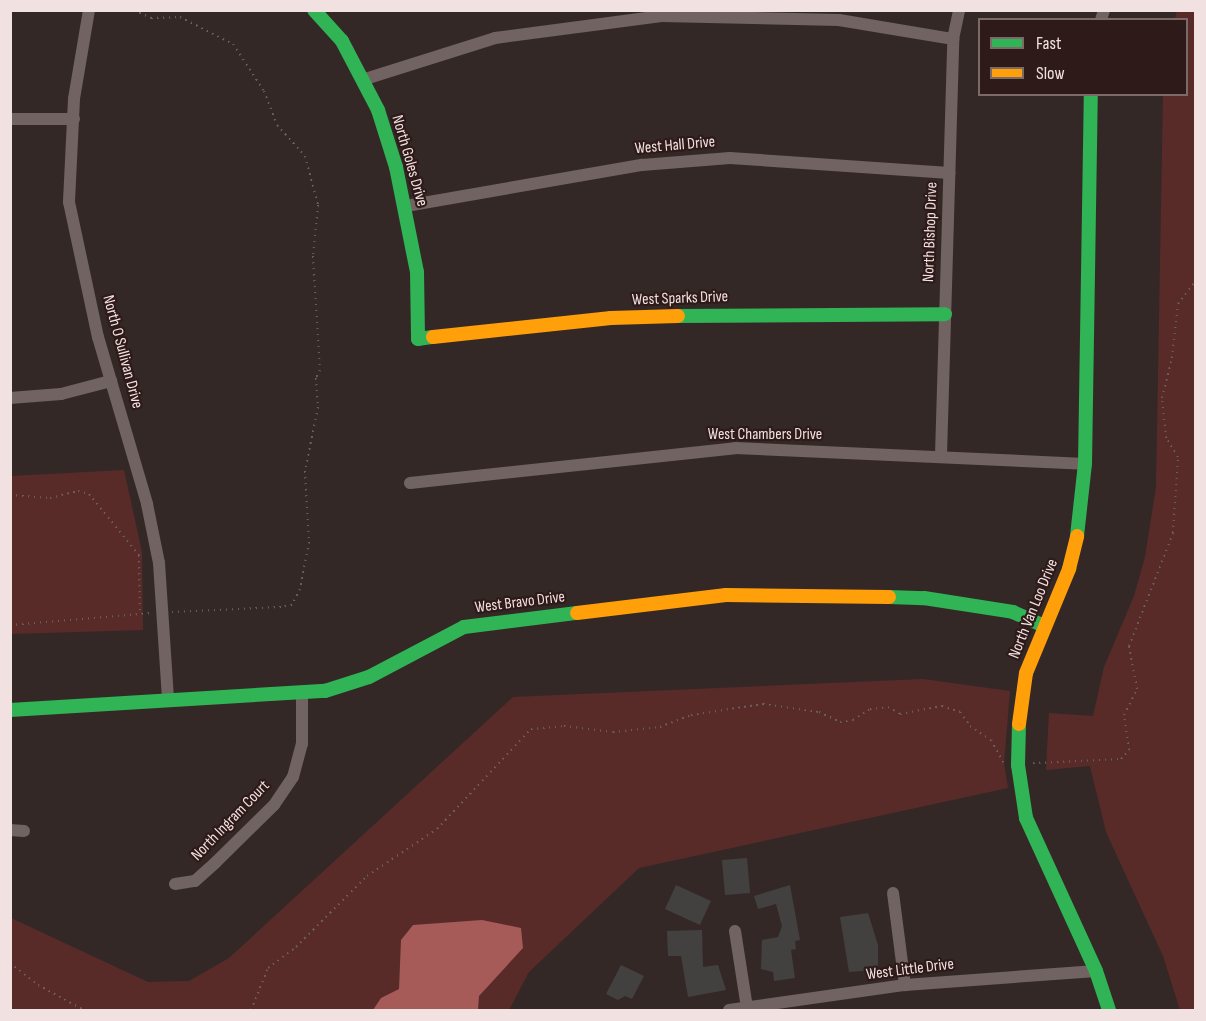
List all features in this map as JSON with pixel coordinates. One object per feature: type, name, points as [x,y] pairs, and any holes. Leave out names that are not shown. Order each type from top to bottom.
[{"type":"street","name":"North O Sullivan Drive","points":[[90,10],[74,119],[69,202],[111,381],[147,504],[159,563],[168,700]]},
{"type":"street","name":"North Goles Drive","points":[[314,10],[342,41],[378,110],[406,206],[417,272],[418,339]]},
{"type":"street","name":"North Bishop Drive","points":[[941,455],[953,39],[959,10]]},
{"type":"street","points":[[362,80],[495,38],[662,16],[839,20],[953,39]]},
{"type":"street","name":"North Van Loo Drive","points":[[1091,96],[1085,464],[1079,529],[1069,569],[1026,673],[1019,707],[1018,765],[1026,818],[1096,971],[1109,1011]]},
{"type":"street","points":[[10,119],[74,119]]},
{"type":"street","name":"West Hall Drive","points":[[406,206],[642,165],[730,158],[949,173]]},
{"type":"street","name":"West Sparks Drive","points":[[418,339],[611,318],[753,313],[945,314]]},
{"type":"street","points":[[10,398],[61,394],[111,381]]},
{"type":"street","name":"West Chambers Drive","points":[[410,483],[735,448],[941,455],[1085,464]]},
{"type":"street","name":"West Bravo Drive","points":[[10,710],[325,691],[369,677],[464,627],[726,595],[924,598],[1013,612],[1044,626]]},
{"type":"street","name":"North Ingram Court","points":[[176,884],[195,881],[280,796],[293,777],[302,744],[302,693]]},
{"type":"street","points":[[10,830],[24,831]]},
{"type":"street","points":[[893,893],[904,985]]},
{"type":"street","points":[[735,931],[747,1008]]},
{"type":"street","name":"West Little Drive","points":[[729,1011],[904,985],[1096,971]]},
{"type":"path","points":[[134,10],[151,18],[180,17],[233,44],[264,91],[277,124],[305,156],[318,205],[313,256],[320,370],[316,378],[318,407],[305,471],[309,542],[300,589],[292,605],[281,607],[172,612]]},
{"type":"path","points":[[1028,764],[1121,759],[1129,750],[1124,715],[1137,689],[1129,646],[1173,533],[1178,457],[1166,438],[1162,398],[1178,304],[1196,280]]},
{"type":"path","points":[[10,495],[50,498],[78,491],[89,494],[139,555],[140,614]]},
{"type":"path","points":[[10,626],[152,613]]},
{"type":"path","points":[[251,1011],[268,968],[296,947],[367,876],[437,829],[496,762],[531,729],[564,726],[613,732],[660,727],[691,716],[764,704],[819,712],[840,722],[853,720],[870,709],[888,707],[900,714],[942,706],[960,712],[970,726],[991,740],[998,756],[1010,765]]},
{"type":"path","points":[[10,963],[38,985],[84,1011]]},
{"type":"shaded area","points":[[1177,11],[1196,11],[1195,1010],[1180,1010],[1163,956],[1106,832],[1090,766],[1046,770],[1049,713],[1093,716],[1104,667],[1134,596],[1145,557],[1156,487],[1163,96],[1188,96],[1188,18],[1175,18]]},
{"type":"shaded area","points":[[124,470],[142,552],[143,630],[11,634],[11,476]]},
{"type":"shaded area","points":[[923,679],[1010,691],[1004,763],[1008,788],[639,868],[529,972],[509,1010],[11,1010],[11,918],[148,982],[189,981],[229,958],[513,697]]},
{"type":"shaded area","points":[[482,920],[521,928],[523,948],[479,996],[478,1010],[373,1010],[381,998],[399,989],[401,940],[413,925]]},
{"type":"building","points":[[747,858],[750,893],[725,895],[722,860]]},
{"type":"building","points":[[676,885],[711,901],[700,925],[665,909]]},
{"type":"building","points":[[790,885],[800,940],[795,941],[796,949],[791,950],[795,978],[774,981],[773,972],[761,969],[762,940],[778,937],[782,926],[776,904],[758,909],[754,896]]},
{"type":"building","points":[[868,913],[878,945],[878,964],[876,970],[849,972],[840,917]]},
{"type":"building","points":[[702,930],[703,967],[718,965],[726,990],[688,997],[681,956],[668,956],[667,931]]},
{"type":"building","points":[[621,965],[644,976],[632,999],[625,996],[618,1000],[606,994]]},
{"type":"traffic: fast","points":[[314,10],[342,41],[378,110],[396,167],[417,272],[418,339],[433,337]]},
{"type":"traffic: fast","points":[[1077,536],[1085,464],[1091,96]]},
{"type":"traffic: fast","points":[[678,316],[945,314]]},
{"type":"traffic: fast","points":[[889,597],[924,598],[1013,612],[1044,626]]},
{"type":"traffic: fast","points":[[10,710],[325,691],[369,677],[464,627],[577,613]]},
{"type":"traffic: fast","points":[[1019,724],[1018,765],[1026,818],[1096,971],[1109,1010]]},
{"type":"traffic: slow","points":[[433,337],[611,318],[678,316]]},
{"type":"traffic: slow","points":[[1019,724],[1026,673],[1069,569],[1077,536]]},
{"type":"traffic: slow","points":[[577,613],[726,595],[889,597]]}]
